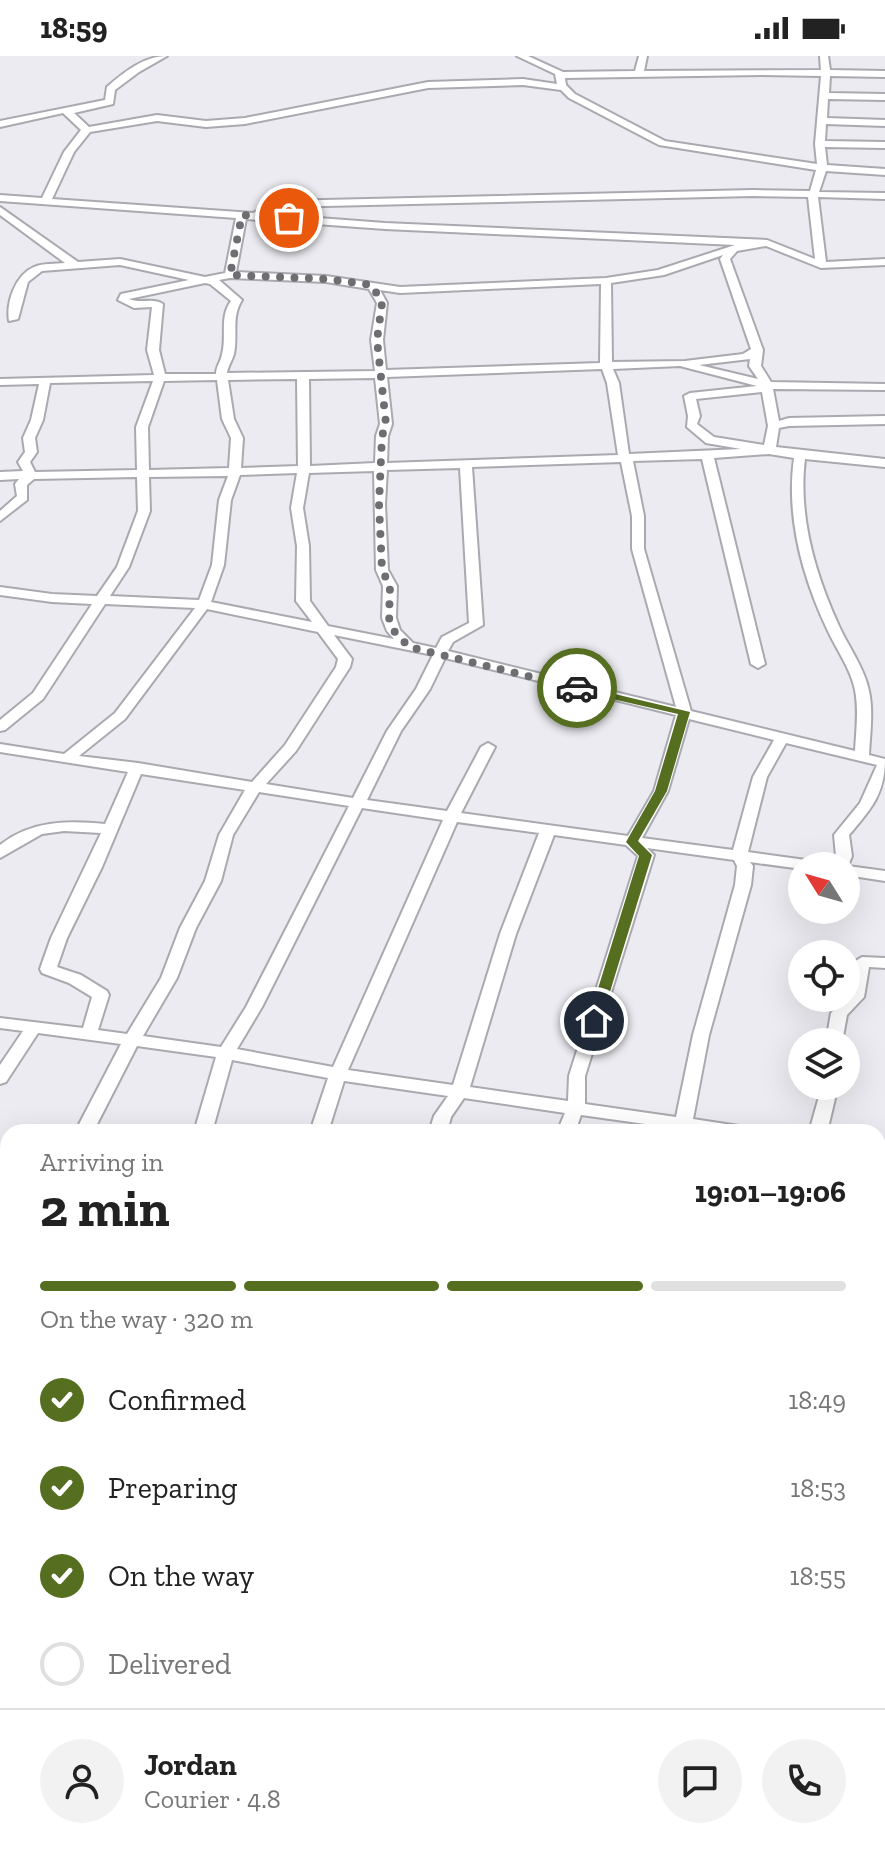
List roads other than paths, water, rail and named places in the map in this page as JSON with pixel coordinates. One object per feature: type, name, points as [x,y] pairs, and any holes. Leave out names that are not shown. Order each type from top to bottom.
[{"type":"street","points":[[0,124],[110,102],[110,89],[114,85],[136,73],[143,62],[163,56]]},
{"type":"street","points":[[521,56],[562,75],[885,74]]},
{"type":"street","points":[[639,73],[643,56]]},
{"type":"street","points":[[762,56],[762,72]]},
{"type":"street","points":[[821,265],[813,196],[822,168],[820,144],[826,72],[824,56]]},
{"type":"street","points":[[562,75],[564,88]]},
{"type":"street","points":[[46,201],[60,166],[81,133],[87,130],[157,118],[206,124],[245,121],[428,85],[523,82],[564,88],[603,114],[662,143],[822,168],[885,172]]},
{"type":"street","points":[[823,96],[885,97]]},
{"type":"street","points":[[70,109],[67,112],[87,130]]},
{"type":"street","points":[[823,121],[885,123]]},
{"type":"street","points":[[820,144],[885,145]]},
{"type":"street","points":[[868,196],[871,189],[885,181]]},
{"type":"street","points":[[256,216],[280,204],[394,200],[885,196]]},
{"type":"street","points":[[0,198],[398,227],[767,243],[821,265],[885,262]]},
{"type":"street","points":[[0,210],[75,265]]},
{"type":"street","points":[[230,275],[242,215]]},
{"type":"street","points":[[0,727],[38,696],[98,600],[123,567],[144,511],[142,427],[160,377],[153,350],[158,304],[134,305],[123,300],[130,293],[230,275],[326,279],[400,290],[606,281],[660,273],[734,248],[767,243]]},
{"type":"street","points":[[734,248],[725,259],[757,350],[755,366],[767,385],[774,426],[769,450]]},
{"type":"street","points":[[13,319],[18,288],[28,272],[75,265],[120,262],[214,282],[237,300],[230,310],[228,355],[221,366],[228,419],[237,438],[235,472],[225,500],[218,565],[204,604],[120,716],[69,757]]},
{"type":"street","points":[[606,281],[606,366],[615,391],[625,459],[638,516],[638,549],[684,712],[661,791],[632,842]]},
{"type":"street","points":[[372,285],[382,303],[377,340],[386,424],[382,436],[379,504],[382,570],[390,586],[389,618],[394,631],[409,647]]},
{"type":"street","points":[[0,382],[382,374],[680,363],[746,357],[757,350]]},
{"type":"street","points":[[680,363],[767,385],[885,387]]},
{"type":"street","points":[[88,1124],[169,978],[188,928],[213,881],[226,835],[247,797],[291,748],[343,667],[345,659],[326,629],[315,622],[303,601],[303,546],[297,508],[304,469],[303,376]]},
{"type":"street","points":[[29,475],[24,462],[31,452],[29,438],[37,420],[45,380]]},
{"type":"street","points":[[767,385],[755,391],[690,396],[694,416],[691,425],[710,440],[800,455],[885,463]]},
{"type":"street","points":[[774,426],[806,421],[885,420]]},
{"type":"street","points":[[0,476],[625,459],[769,450]]},
{"type":"street","points":[[707,455],[758,664]]},
{"type":"street","points":[[800,455],[797,469],[799,508],[808,554],[838,641],[856,673],[864,706],[862,758]]},
{"type":"street","points":[[205,1124],[226,1053],[310,899],[357,802],[447,640],[476,625],[466,464]]},
{"type":"street","points":[[0,517],[23,497],[21,484],[29,475]]},
{"type":"street","points":[[0,591],[52,598],[204,604],[441,653],[885,764],[867,804],[841,835],[843,852]]},
{"type":"street","points":[[684,1124],[701,1035],[743,885],[745,866],[739,856],[760,777],[781,739]]},
{"type":"street","points":[[322,1124],[338,1074],[452,817],[488,747]]},
{"type":"street","points":[[0,748],[452,817],[788,863]]},
{"type":"street","points":[[89,1034],[101,995],[75,979],[48,969],[66,919],[109,829],[121,796],[138,767]]},
{"type":"street","points":[[0,853],[19,836],[49,827],[109,829]]},
{"type":"street","points":[[440,1124],[460,1091],[508,934],[548,830]]},
{"type":"street","points":[[569,1124],[576,1107],[577,1076],[646,855],[632,842]]},
{"type":"street","points":[[860,872],[885,876]]},
{"type":"street","points":[[836,1028],[839,1013],[856,997],[862,962],[885,963]]},
{"type":"street","points":[[0,1023],[226,1053],[338,1074],[576,1107],[663,1124]]},
{"type":"street","points":[[0,1078],[34,1027]]},
{"type":"street","points":[[820,1124],[826,1100]]}]
